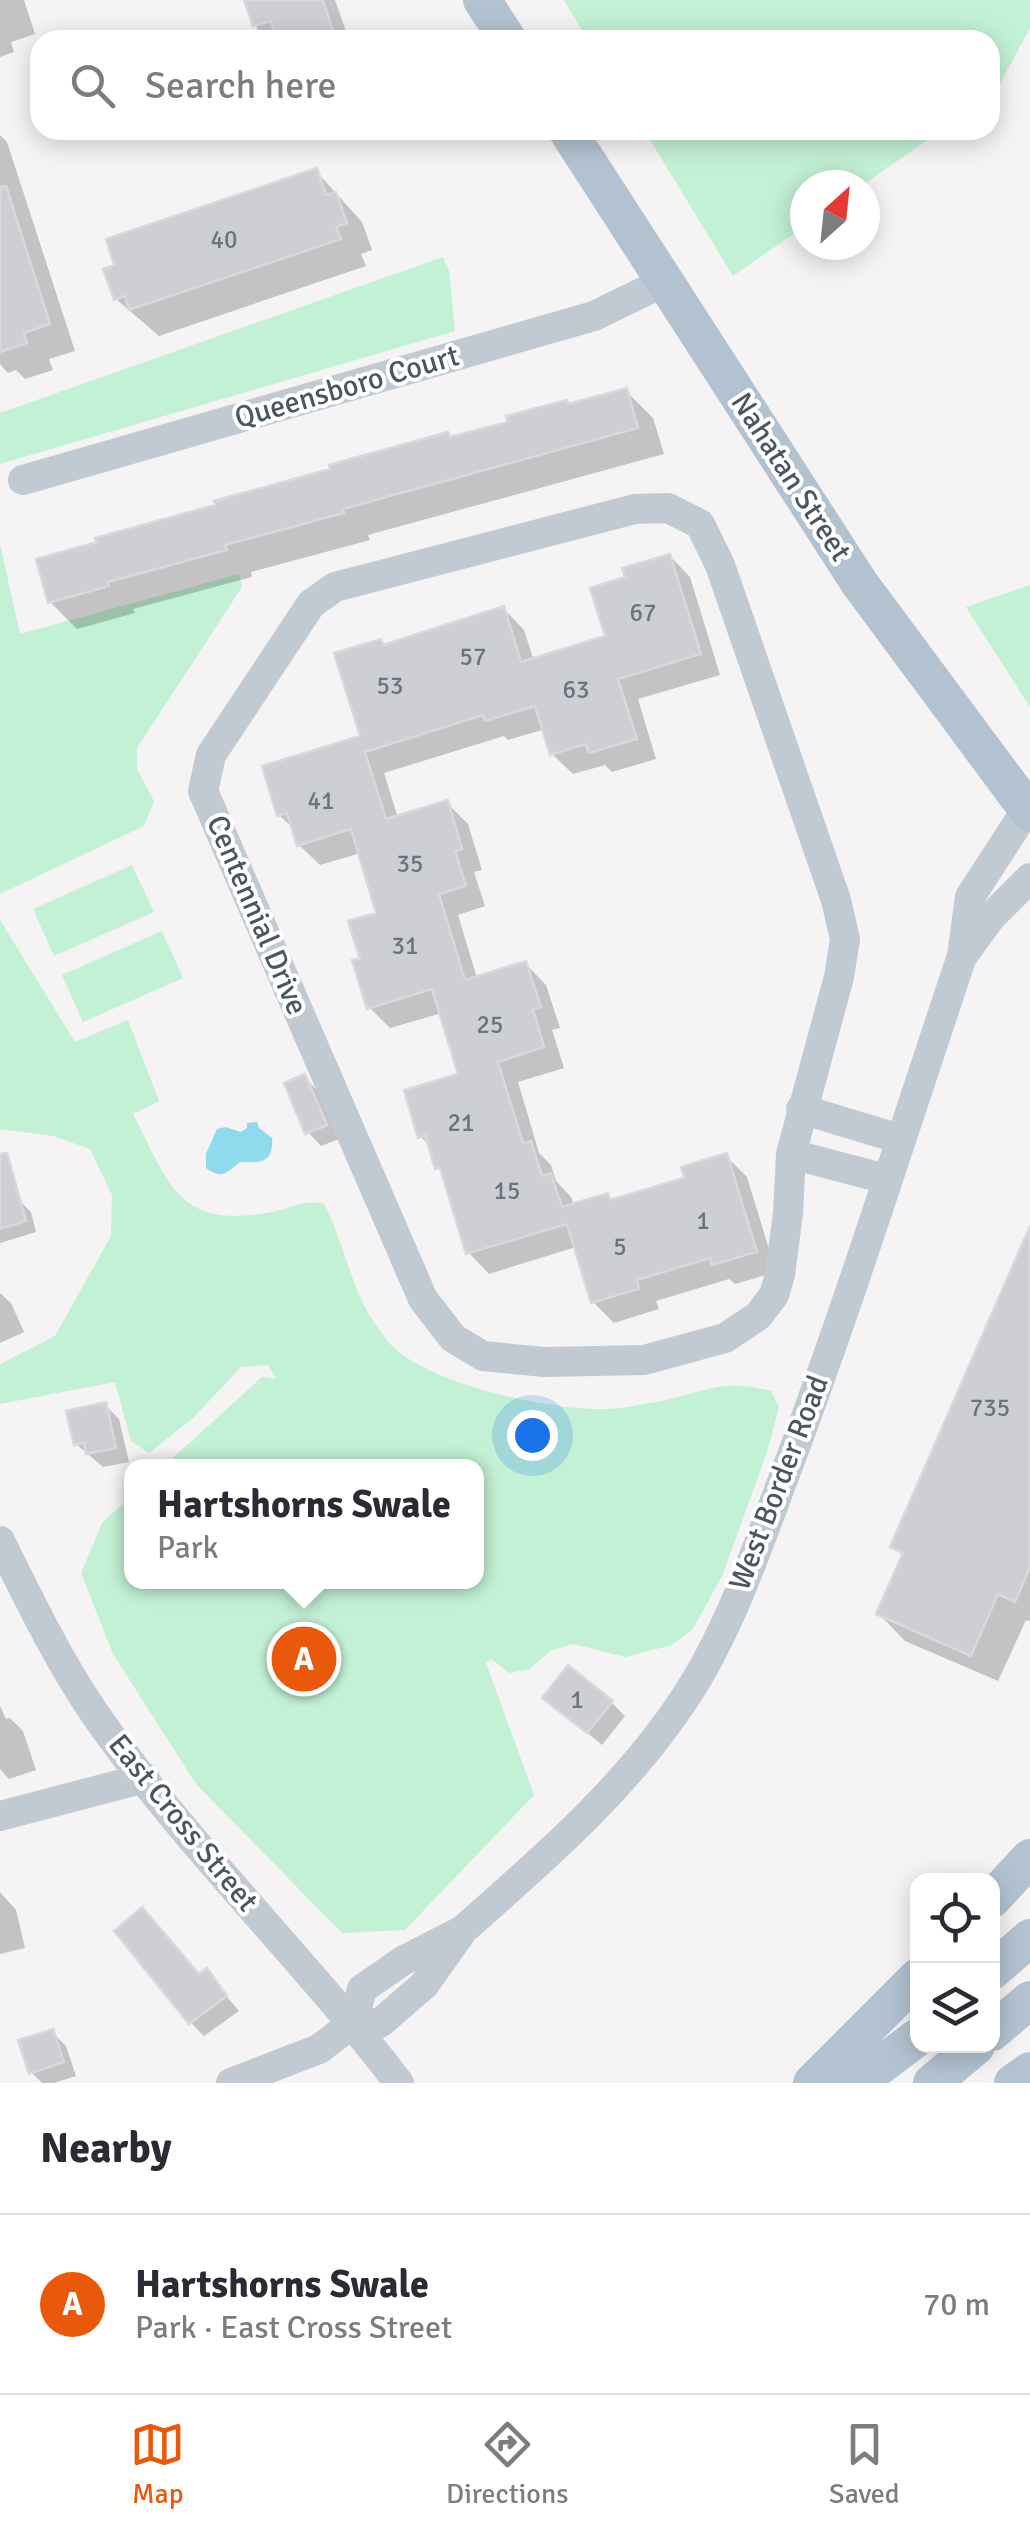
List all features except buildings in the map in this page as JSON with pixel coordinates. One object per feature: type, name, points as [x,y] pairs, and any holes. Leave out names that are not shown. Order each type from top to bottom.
[{"type":"main road","points":[[482,0],[502,30]]},
{"type":"main road","name":"Nahatan Street","points":[[574,140],[860,584],[1028,811]]},
{"type":"main road","points":[[1000,1890],[1030,1858]]},
{"type":"main road","points":[[1000,1964],[1030,1938]]},
{"type":"main road","points":[[812,2083],[910,1986]]},
{"type":"main road","points":[[1000,2025],[1030,2000]]},
{"type":"main road","points":[[858,2083],[910,2042]]},
{"type":"main road","points":[[932,2083],[968,2053]]},
{"type":"main road","points":[[1012,2083],[1030,2071]]},
{"type":"street","name":"Queensboro Court","points":[[22,480],[594,316],[666,280]]},
{"type":"street","name":"Centennial Drive","points":[[636,508],[668,508],[700,524],[720,565],[836,900],[845,938],[840,976],[801,1109],[791,1154],[788,1213],[774,1295],[758,1316],[726,1338],[644,1360],[544,1362],[482,1356],[452,1338],[423,1300],[204,791],[212,755],[311,604],[335,587],[636,508]]},
{"type":"street","points":[[962,956],[970,897],[1028,811]]},
{"type":"street","points":[[962,956],[991,916],[1030,878]]},
{"type":"street","name":"West Border Road","points":[[230,2083],[320,2048],[353,2023],[380,2023],[424,1986],[463,1930],[569,1836],[636,1766],[685,1698],[756,1548],[814,1397],[962,956]]},
{"type":"street","points":[[801,1109],[900,1139]]},
{"type":"street","points":[[791,1154],[886,1180]]},
{"type":"street","name":"East Cross Street","points":[[0,1540],[38,1616],[94,1712],[204,1854],[353,2023],[400,2083]]},
{"type":"street","points":[[0,1816],[145,1778]]},
{"type":"green space","points":[[564,0],[1030,0],[1030,28],[1000,84],[1000,30],[582,30]]},
{"type":"green space","points":[[650,140],[927,140],[880,173],[880,170],[790,170],[790,236],[733,276]]},
{"type":"green space","points":[[443,257],[449,271],[455,331],[0,464],[0,413]]},
{"type":"green space","points":[[0,544],[20,634],[239,574],[242,587],[137,748],[137,769],[154,801],[144,826],[0,894]]},
{"type":"green space","points":[[1030,585],[1030,707],[966,607]]},
{"type":"green space","points":[[132,865],[154,912],[54,956],[33,909]]},
{"type":"green space","points":[[0,920],[75,1042],[128,1020],[159,1101],[133,1114],[168,1181],[181,1196],[196,1208],[241,1216],[324,1204],[367,1311],[394,1348],[412,1361],[464,1384],[556,1406],[615,1408],[720,1387],[771,1391],[779,1407],[767,1452],[723,1574],[693,1629],[672,1645],[625,1657],[573,1644],[550,1651],[530,1669],[509,1673],[491,1659],[486,1663],[534,1795],[405,1930],[342,1933],[196,1784],[113,1654],[81,1573],[102,1523],[124,1503],[124,1589],[484,1589],[484,1459],[172,1459],[262,1377],[276,1379],[268,1365],[241,1367],[193,1418],[149,1453],[131,1441],[115,1382],[0,1404],[0,1364],[55,1336],[111,1236],[112,1195],[90,1149],[53,1136],[0,1129]]},
{"type":"green space","points":[[162,931],[183,978],[83,1022],[62,975]]},
{"type":"water","points":[[257,1122],[272,1138],[268,1157],[241,1162],[221,1174],[206,1168],[206,1154],[217,1129],[241,1132],[247,1123]]},
{"type":"place","name":"Hartshorns Swale","points":[[304,1659]]}]
